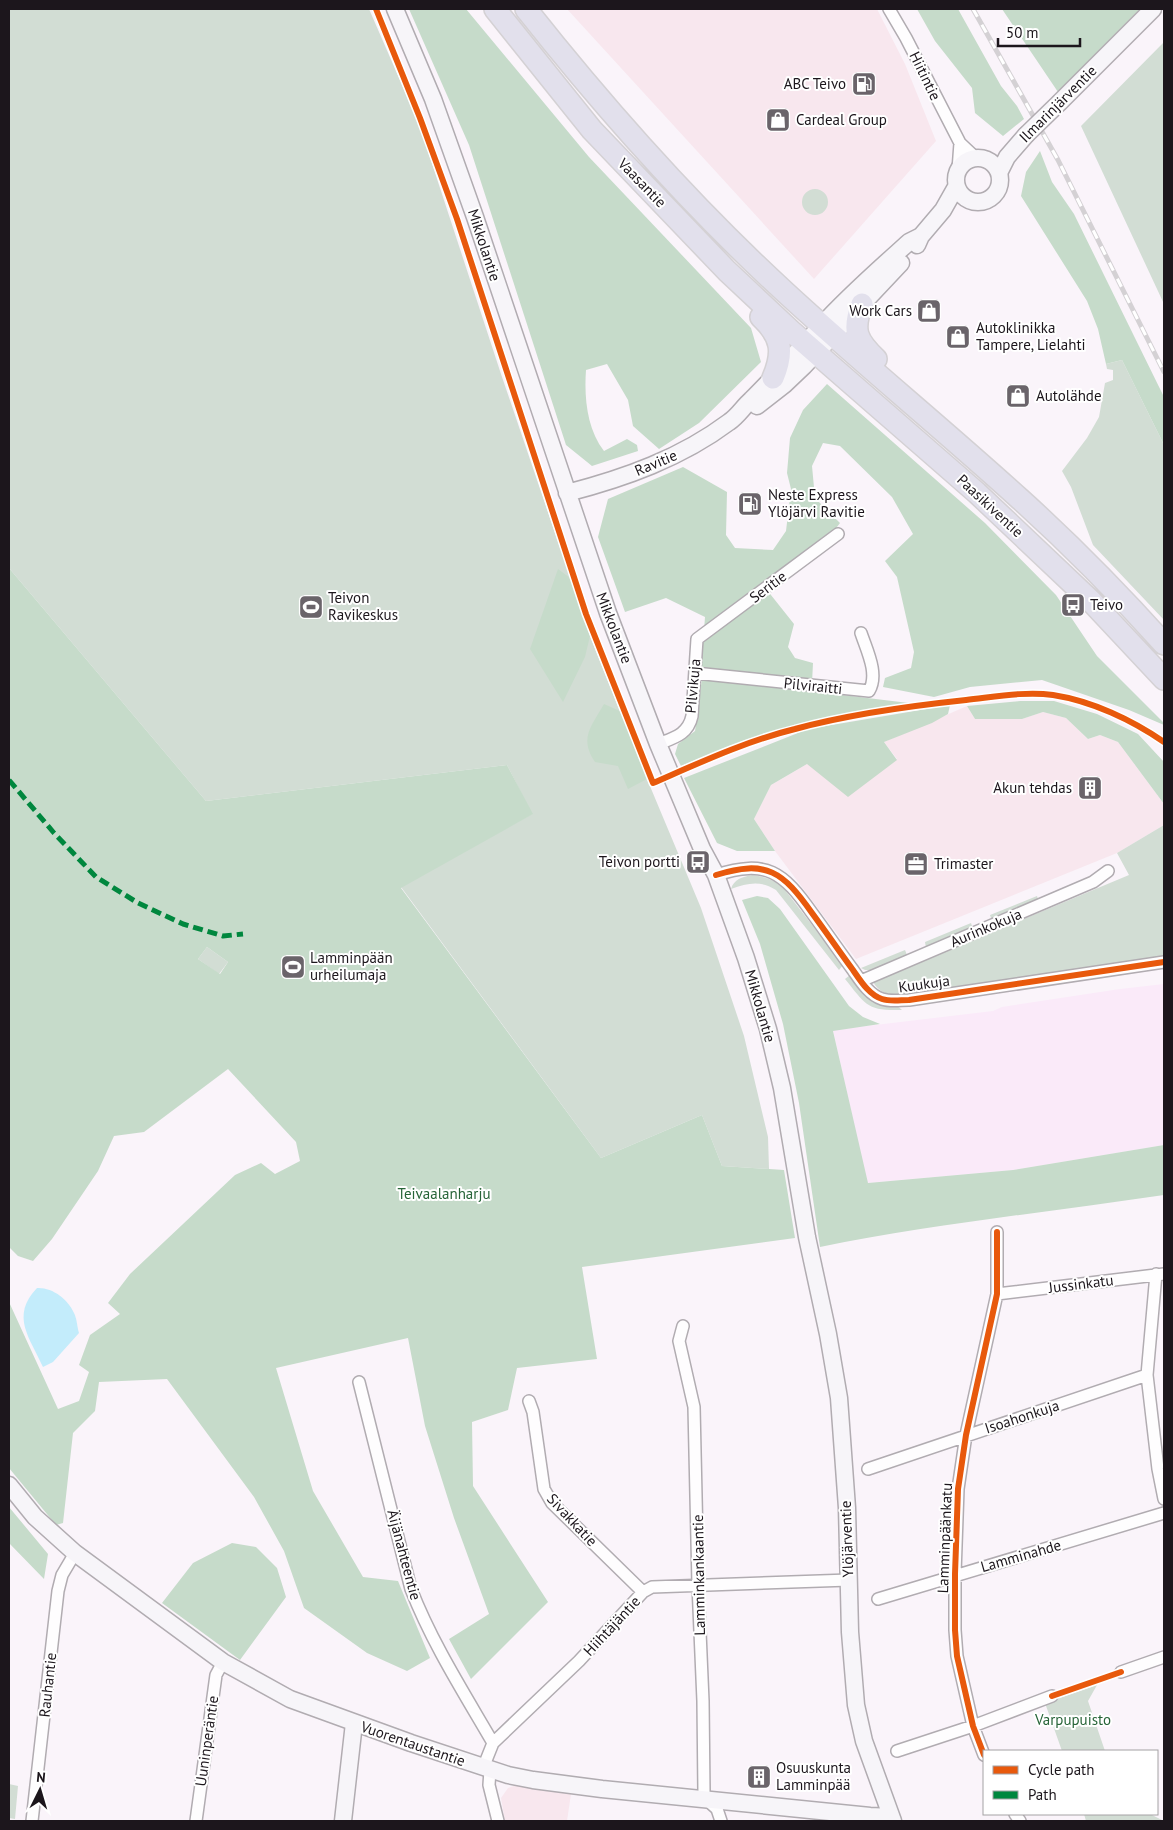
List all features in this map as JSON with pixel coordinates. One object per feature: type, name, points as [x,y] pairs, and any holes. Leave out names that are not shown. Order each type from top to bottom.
[{"type":"highway","name":"Vaasantie","points":[[495,9],[592,130],[727,271],[810,348]]},
{"type":"highway","name":"Vaasantie","points":[[526,9],[616,119],[681,191],[826,330]]},
{"type":"highway","points":[[727,271],[740,297],[774,331],[780,349],[780,356],[773,378]]},
{"type":"highway","points":[[862,304],[856,326],[860,340],[867,351],[925,406],[930,420]]},
{"type":"highway","name":"Paasikiventie","points":[[826,330],[1020,499],[1104,580],[1164,644]]},
{"type":"highway","name":"Paasikiventie","points":[[810,348],[977,493],[1090,600],[1164,679]]},
{"type":"main road","name":"Mikkolantie","points":[[395,9],[433,100],[463,182],[605,605],[658,744],[702,849],[716,875],[746,958],[768,1029],[785,1104],[810,1253]]},
{"type":"main road","name":"Ilmarinjärventie","points":[[999,173],[1007,157],[1026,136],[1152,9]]},
{"type":"main road","points":[[826,330],[862,304],[916,248],[921,236],[943,210],[956,187],[956,175],[963,164],[982,159],[1007,157]]},
{"type":"main road","points":[[956,187],[963,197],[968,200],[981,202],[992,197],[999,187],[999,173],[996,168],[982,159]]},
{"type":"main road","points":[[943,210],[968,200]]},
{"type":"main road","points":[[826,330],[909,242],[921,236]]},
{"type":"main road","name":"Ravitie","points":[[737,415],[762,404],[784,385],[810,348],[826,330]]},
{"type":"main road","name":"Ravitie","points":[[567,493],[621,477],[690,448],[737,415],[773,378],[810,348]]},
{"type":"main road","name":"Ylöjärventie","points":[[810,1253],[828,1334],[839,1398],[846,1508],[850,1632],[856,1705],[864,1741],[892,1819]]},
{"type":"main road","name":"Vuorentaustantie","points":[[9,1485],[35,1517],[75,1554],[222,1662],[290,1699],[487,1769],[533,1780],[708,1801],[892,1819]]},
{"type":"main road","points":[[343,1821],[354,1723]]},
{"type":"street","name":"Hiitintie","points":[[889,9],[960,143],[982,159]]},
{"type":"street","points":[[958,170],[960,143]]},
{"type":"street","name":"Seritie","points":[[697,639],[838,534]]},
{"type":"street","name":"Pilviraitti","points":[[695,673],[869,692],[874,683],[872,666],[861,633]]},
{"type":"street","name":"Pilvikuja","points":[[658,744],[682,734],[689,725],[697,639]]},
{"type":"street","name":"Kuukuja","points":[[716,875],[751,868],[781,876],[796,890],[861,981],[880,998],[890,1000],[909,1000],[1164,962]]},
{"type":"street","name":"Aurinkokuja","points":[[861,981],[1093,882],[1108,871]]},
{"type":"street","name":"Lamminpäänkatu","points":[[983,1752],[973,1726],[957,1656],[955,1630],[958,1488],[966,1435],[997,1294],[997,1232]]},
{"type":"street","points":[[1160,1274],[1148,1375],[1158,1469],[1164,1498]]},
{"type":"street","name":"Jussinkatu","points":[[997,1294],[1160,1274]]},
{"type":"street","name":"Lamminkankaantie","points":[[683,1326],[679,1341],[694,1407],[704,1793],[708,1801],[717,1809],[720,1821]]},
{"type":"street","name":"Isoahonkuja","points":[[868,1469],[1148,1375]]},
{"type":"street","name":"Äijänahteentie","points":[[359,1382],[411,1589],[445,1661],[493,1743]]},
{"type":"street","name":"Sivakkatie","points":[[529,1401],[533,1412],[544,1489],[552,1503],[643,1592]]},
{"type":"street","name":"Lamminahde","points":[[878,1599],[1164,1513]]},
{"type":"street","name":"Rauhantie","points":[[32,1821],[58,1591],[62,1575],[75,1554]]},
{"type":"street","name":"Hiihtäjäntie","points":[[487,1769],[493,1743],[579,1661],[643,1592],[652,1587],[849,1580]]},
{"type":"street","points":[[1121,1672],[1164,1657]]},
{"type":"street","name":"Uuninperäntie","points":[[196,1821],[216,1674],[222,1662]]},
{"type":"street","points":[[897,1752],[1052,1696]]},
{"type":"street","points":[[487,1769],[498,1821]]},
{"type":"shaded area","points":[[567,9],[877,9],[905,64],[936,141],[814,279]]},
{"type":"shaded area","points":[[967,706],[975,719],[1022,719],[1043,712],[1066,718],[1088,739],[1100,735],[1118,742],[1164,804],[1164,825],[1117,853],[856,959],[775,851],[754,819],[771,785],[807,764],[897,759],[884,742]]},
{"type":"shaded area","points":[[1164,984],[1164,1145],[1013,1170],[867,1183],[833,1030],[993,1011],[1002,1007]]},
{"type":"shaded area","points":[[514,1786],[571,1794],[567,1821],[505,1821],[501,1798],[508,1788]]},
{"type":"green space","name":"Teivon Ravikeskus","points":[[9,9],[369,9],[419,124],[590,636],[701,908],[744,1036],[768,1137],[769,1169],[722,1166],[702,1115],[601,1158],[401,887],[532,814],[507,765],[206,801],[9,568]]},
{"type":"green space","points":[[409,9],[466,9],[589,157],[751,328],[761,362],[699,423],[659,449],[633,426],[628,400],[607,364],[586,370],[586,402],[590,423],[604,451],[627,439],[637,445],[638,451],[592,466],[566,445],[469,145]]},
{"type":"green space","points":[[917,9],[958,9],[1001,86],[1017,106],[1024,119],[1003,136],[975,113],[972,88],[935,41]]},
{"type":"green space","points":[[1002,9],[1140,9],[1058,92]]},
{"type":"green space","points":[[1164,42],[1164,304],[1081,126]]},
{"type":"green space","points":[[1040,151],[1052,182],[1074,214],[1164,397],[1164,445],[1122,360],[1106,364],[1098,329],[1087,301],[1021,196],[1026,172]]},
{"type":"green space","points":[[815,189],[824,193],[828,202],[824,211],[815,215],[806,211],[802,202],[806,193]]},
{"type":"green space","points":[[1122,360],[1164,445],[1164,620],[1093,545],[1071,487],[1062,471],[1087,438],[1099,417],[1105,383],[1113,380],[1113,370],[1107,369],[1106,364]]},
{"type":"green space","points":[[827,384],[985,523],[1056,595],[1097,656],[1164,725],[1129,710],[1042,680],[970,687],[934,697],[883,687],[885,678],[911,668],[914,652],[897,577],[885,561],[913,534],[892,497],[840,446],[823,443],[812,466],[815,498],[840,523],[830,536],[704,630],[705,617],[666,598],[625,612],[598,537],[608,499],[683,467],[727,492],[726,535],[735,548],[773,550],[786,531],[791,489],[787,473],[790,438],[803,410]]},
{"type":"green space","name":"Teivaalanharju","points":[[9,568],[206,801],[507,765],[533,814],[401,888],[601,1158],[702,1115],[722,1166],[784,1170],[795,1238],[582,1267],[597,1359],[517,1368],[508,1410],[472,1422],[473,1486],[548,1602],[471,1679],[449,1639],[489,1614],[454,1518],[425,1426],[408,1338],[276,1368],[313,1491],[363,1577],[398,1581],[430,1658],[407,1671],[367,1653],[304,1608],[284,1551],[254,1497],[167,1379],[99,1382],[95,1411],[73,1433],[63,1523],[56,1525],[9,1468],[9,1302],[58,1409],[79,1401],[89,1372],[79,1365],[90,1335],[120,1314],[108,1303],[130,1274],[235,1175],[261,1163],[275,1174],[300,1161],[296,1142],[228,1069],[144,1132],[114,1136],[98,1171],[52,1239],[33,1261],[18,1256],[9,1247]],"holes":[[[207,947],[228,962],[220,974],[198,959]]]},
{"type":"green space","points":[[558,569],[570,578],[590,636],[585,657],[563,702],[530,649]]},
{"type":"green space","points":[[767,590],[794,624],[788,647],[795,658],[813,663],[812,683],[701,671],[703,638]]},
{"type":"green space","points":[[702,678],[917,704],[802,723],[743,741],[681,766],[675,754],[678,744],[695,731]]},
{"type":"green space","points":[[1020,701],[1054,701],[1097,714],[1138,734],[1164,762],[1164,804],[1118,742],[1100,735],[1088,739],[1066,718],[1043,712],[1022,719],[975,719],[967,706]]},
{"type":"green space","points":[[604,704],[622,712],[647,779],[628,789],[618,766],[595,762],[590,754],[587,739],[591,726]]},
{"type":"green space","points":[[950,705],[948,714],[932,723],[884,742],[897,760],[848,797],[807,764],[771,785],[754,819],[775,851],[737,851],[717,843],[684,778],[808,729]]},
{"type":"green space","points":[[1164,825],[1164,957],[921,993],[888,994],[877,988],[873,982],[1129,875],[1117,853]]},
{"type":"green space","points":[[752,875],[770,880],[785,890],[843,965],[839,970],[776,890],[759,884],[743,885],[731,889],[739,879]]},
{"type":"green space","points":[[757,896],[768,898],[780,909],[849,1006],[863,1017],[880,1024],[833,1031],[868,1183],[1013,1170],[1164,1145],[1164,1195],[949,1225],[820,1247],[799,1103],[783,1024],[760,944],[742,900]]},
{"type":"green space","points":[[1037,896],[1039,902],[992,921],[990,915]]},
{"type":"green space","points":[[971,923],[973,929],[926,948],[925,942]]},
{"type":"green space","points":[[207,947],[228,962],[219,974],[198,959]]},
{"type":"green space","points":[[905,950],[907,955],[871,970],[861,968]]},
{"type":"green space","points":[[850,975],[871,1000],[896,1006],[902,1010],[881,1009],[868,1005],[845,979]]},
{"type":"green space","points":[[9,1507],[48,1554],[44,1579],[9,1543]]},
{"type":"green space","points":[[232,1543],[256,1547],[277,1568],[286,1597],[240,1660],[162,1603],[193,1563]]},
{"type":"green space","name":"Varpupuisto","points":[[1097,1685],[1088,1701],[1105,1750],[1062,1750],[1045,1703]]},
{"type":"green space","points":[[9,1784],[18,1786],[15,1819],[9,1818]]},
{"type":"green space","points":[[1084,1815],[1152,1815],[1164,1821],[1086,1821]]},
{"type":"water","points":[[37,1288],[54,1292],[68,1303],[75,1315],[79,1333],[53,1362],[43,1367],[28,1337],[24,1318],[29,1298]]},
{"type":"railway","points":[[973,9],[1058,160],[1164,372]]},
{"type":"marked path","points":[[9,780],[54,833],[96,877],[138,903],[183,924],[223,936],[243,934]]},
{"type":"cycle path","points":[[376,9],[420,118],[457,219],[586,614],[653,783],[741,746],[816,724],[901,708],[1010,695],[1053,695],[1082,702],[1111,712],[1139,726],[1164,742]]},
{"type":"cycle path","points":[[716,875],[748,868],[761,869],[782,879],[802,899],[865,987],[877,997],[885,1000],[909,1000],[1164,962]]},
{"type":"cycle path","points":[[983,1752],[973,1726],[957,1656],[955,1574],[958,1489],[966,1435],[997,1294],[997,1232]]},
{"type":"cycle path","points":[[1052,1696],[1121,1672]]},
{"type":"place","name":"ABC Teivo","points":[[864,84]]},
{"type":"place","name":"Cardeal Group","points":[[778,120]]},
{"type":"place","name":"Work Cars","points":[[929,311]]},
{"type":"place","name":"Autoklinikka Tampere, Lielahti","points":[[958,337]]},
{"type":"place","name":"Autolähde","points":[[1018,396]]},
{"type":"place","name":"Neste Express Ylöjärvi Ravitie","points":[[750,504]]},
{"type":"place","name":"Teivo","points":[[1073,605]]},
{"type":"place","name":"Teivon Ravikeskus","points":[[311,607]]},
{"type":"place","name":"Akun tehdas","points":[[1090,788]]},
{"type":"place","name":"Teivon portti","points":[[698,862]]},
{"type":"place","name":"Trimaster","points":[[916,864]]},
{"type":"place","name":"Lamminpään urheilumaja","points":[[293,967]]},
{"type":"place","name":"Osuuskunta Lamminpää","points":[[759,1777]]}]
